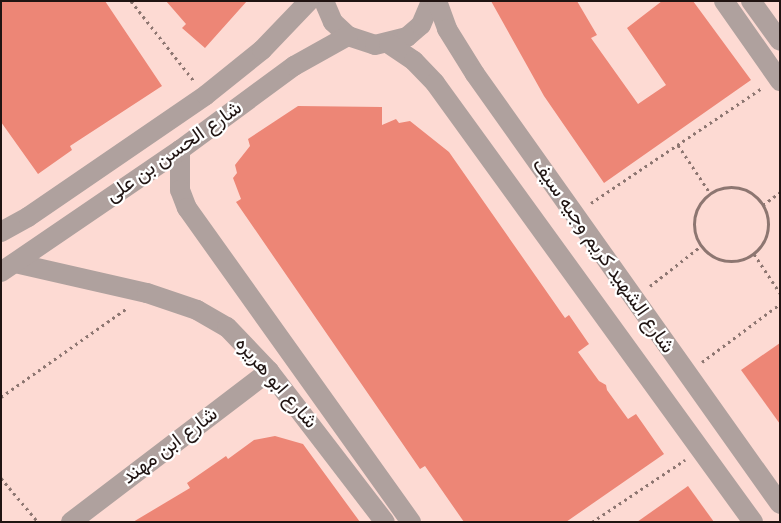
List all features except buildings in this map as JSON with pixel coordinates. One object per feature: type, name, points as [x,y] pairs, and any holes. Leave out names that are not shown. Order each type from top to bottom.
[{"type":"street","name":"شارع الحسن بن على","points":[[1,232],[28,218],[206,95],[262,50],[309,1]]},
{"type":"street","points":[[324,1],[333,22],[348,36],[368,44],[389,44],[407,37],[421,25],[431,1]]},
{"type":"street","name":"شارع الشهيد كريم وجيه سيف","points":[[437,1],[447,29],[475,74],[633,300],[780,504]]},
{"type":"street","points":[[724,1],[778,80]]},
{"type":"street","points":[[751,1],[780,41]]},
{"type":"street","name":"شارع الحسن بن على","points":[[8,267],[180,150],[294,66],[348,36]]},
{"type":"street","name":"شارع الشهيد كريم وجيه سيف","points":[[389,44],[414,61],[435,83],[753,522]]},
{"type":"street","name":"شارع ابو هريره","points":[[180,150],[180,190],[188,208],[410,522]]},
{"type":"street","name":"شارع ابو هريره","points":[[8,267],[147,293],[197,310],[227,327],[269,371],[385,522]]},
{"type":"street","name":"شارع ابن مهند","points":[[71,522],[269,371]]},
{"type":"path","points":[[130,1],[206,95]]},
{"type":"path","points":[[574,214],[778,80]]},
{"type":"path","points":[[678,145],[710,193]]},
{"type":"path","points":[[726,187],[743,189],[763,205],[768,231],[754,254],[740,260],[726,261],[716,259],[701,246],[696,238],[694,218],[697,208],[710,193],[726,187]]},
{"type":"path","points":[[763,205],[780,192]]},
{"type":"path","points":[[633,300],[701,246]]},
{"type":"path","points":[[754,254],[780,293]]},
{"type":"path","points":[[1,397],[147,293]]},
{"type":"path","points":[[686,374],[780,304]]},
{"type":"path","points":[[592,522],[701,450]]},
{"type":"path","points":[[1,478],[38,522]]}]
